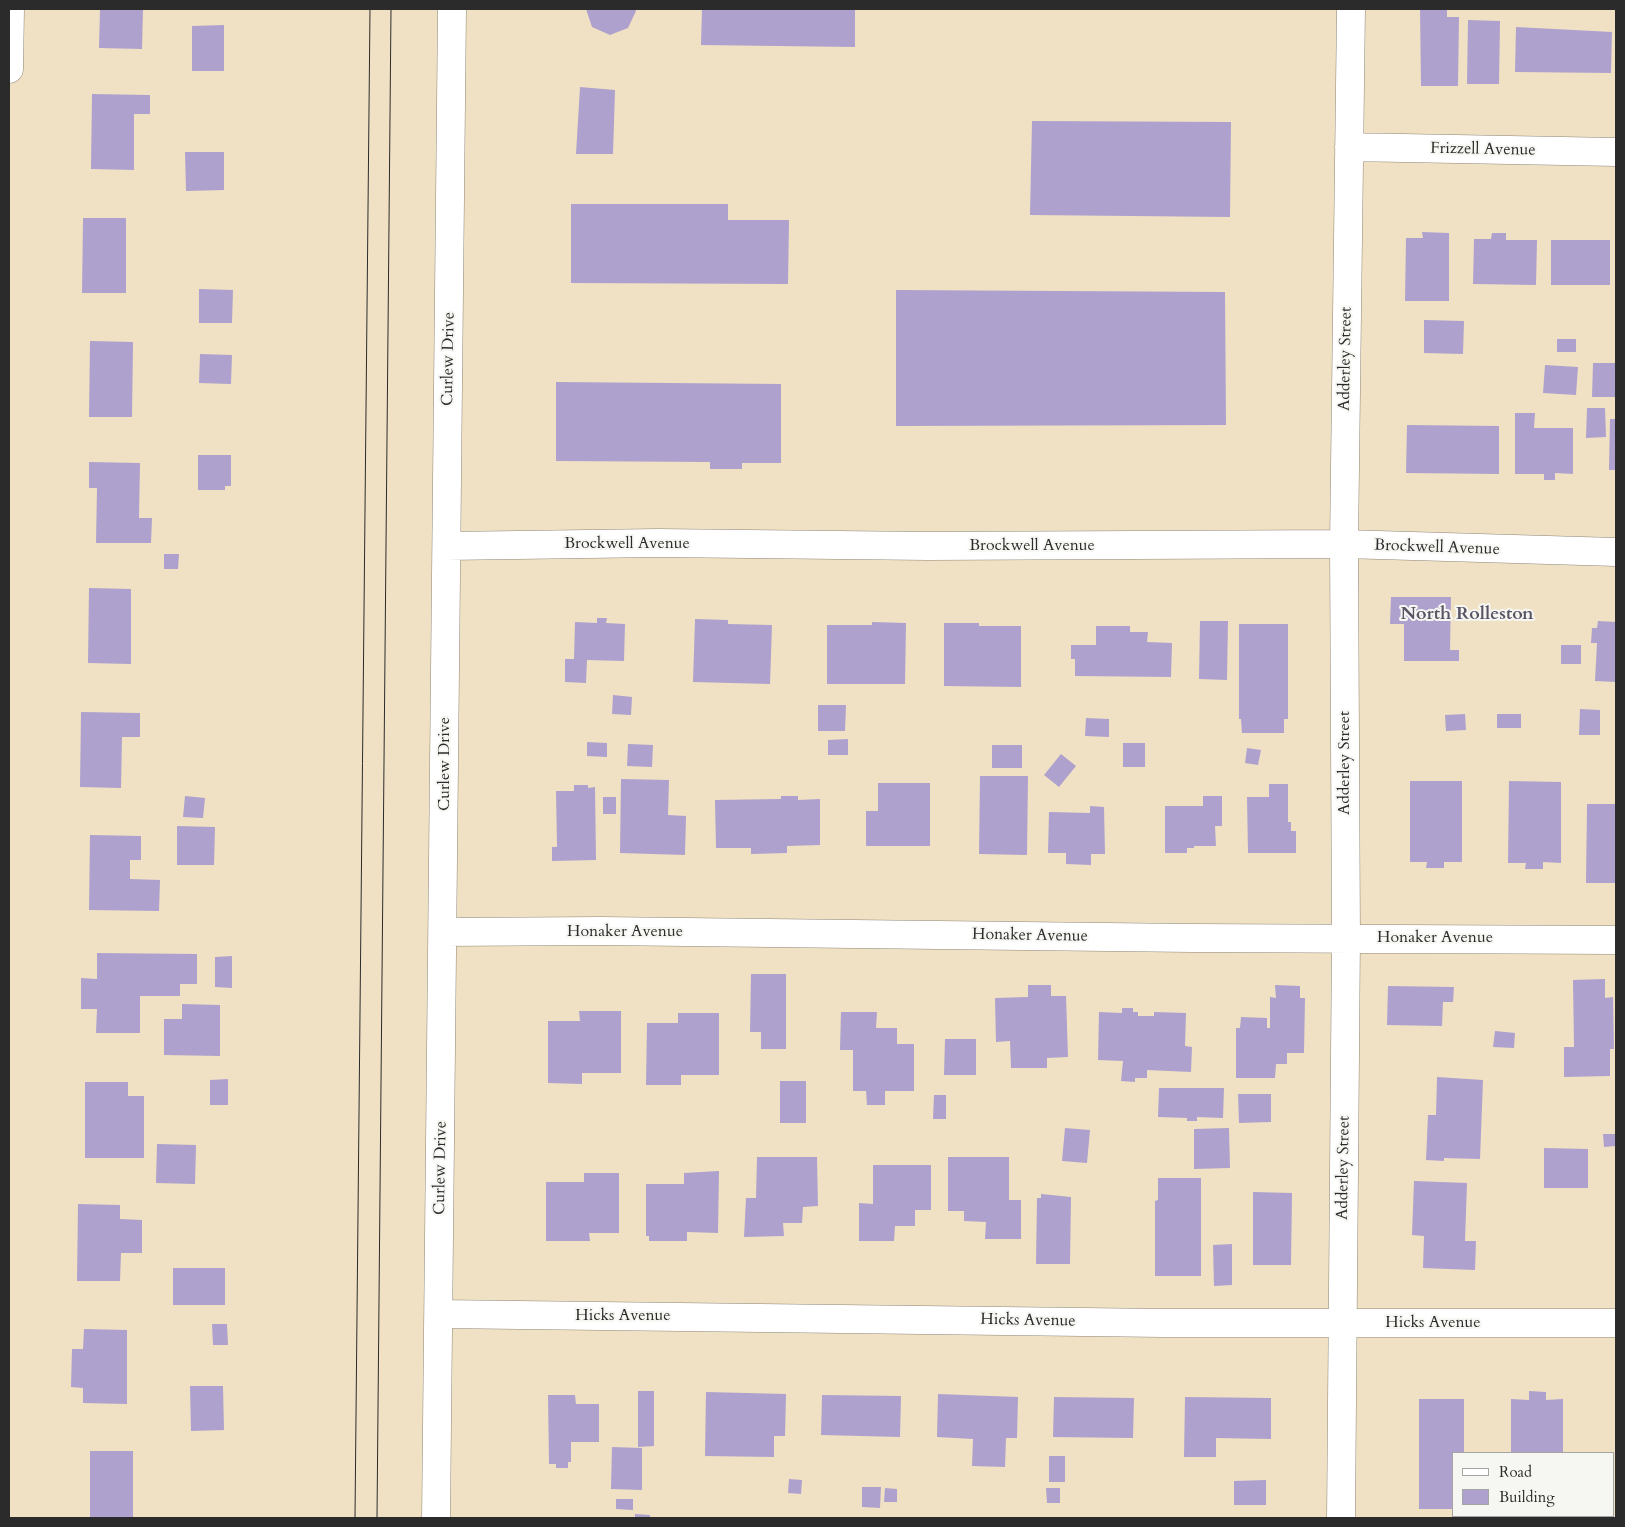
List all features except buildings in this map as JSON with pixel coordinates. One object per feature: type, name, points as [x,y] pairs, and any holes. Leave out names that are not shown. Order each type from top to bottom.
[{"type":"street","points":[[9,69],[10,9]]},
{"type":"street","name":"Curlew Drive","points":[[436,1518],[444,932],[452,9]]},
{"type":"street","name":"Adderley Street","points":[[1341,1518],[1346,938],[1344,544],[1351,9]]},
{"type":"street","name":"Frizzell Avenue","points":[[1349,147],[1616,152]]},
{"type":"street","name":"Brockwell Avenue","points":[[447,546],[648,543],[928,546],[1344,544],[1616,552]]},
{"type":"street","name":"Honaker Avenue","points":[[444,932],[601,931],[1191,938],[1616,940]]},
{"type":"street","name":"Hicks Avenue","points":[[439,1314],[1163,1323],[1616,1323]]},
{"type":"tram line","points":[[355,1518],[370,9]]},
{"type":"tram line","points":[[377,1518],[391,9]]},
{"type":"district","name":"North Rolleston","points":[[1467,615]]}]
